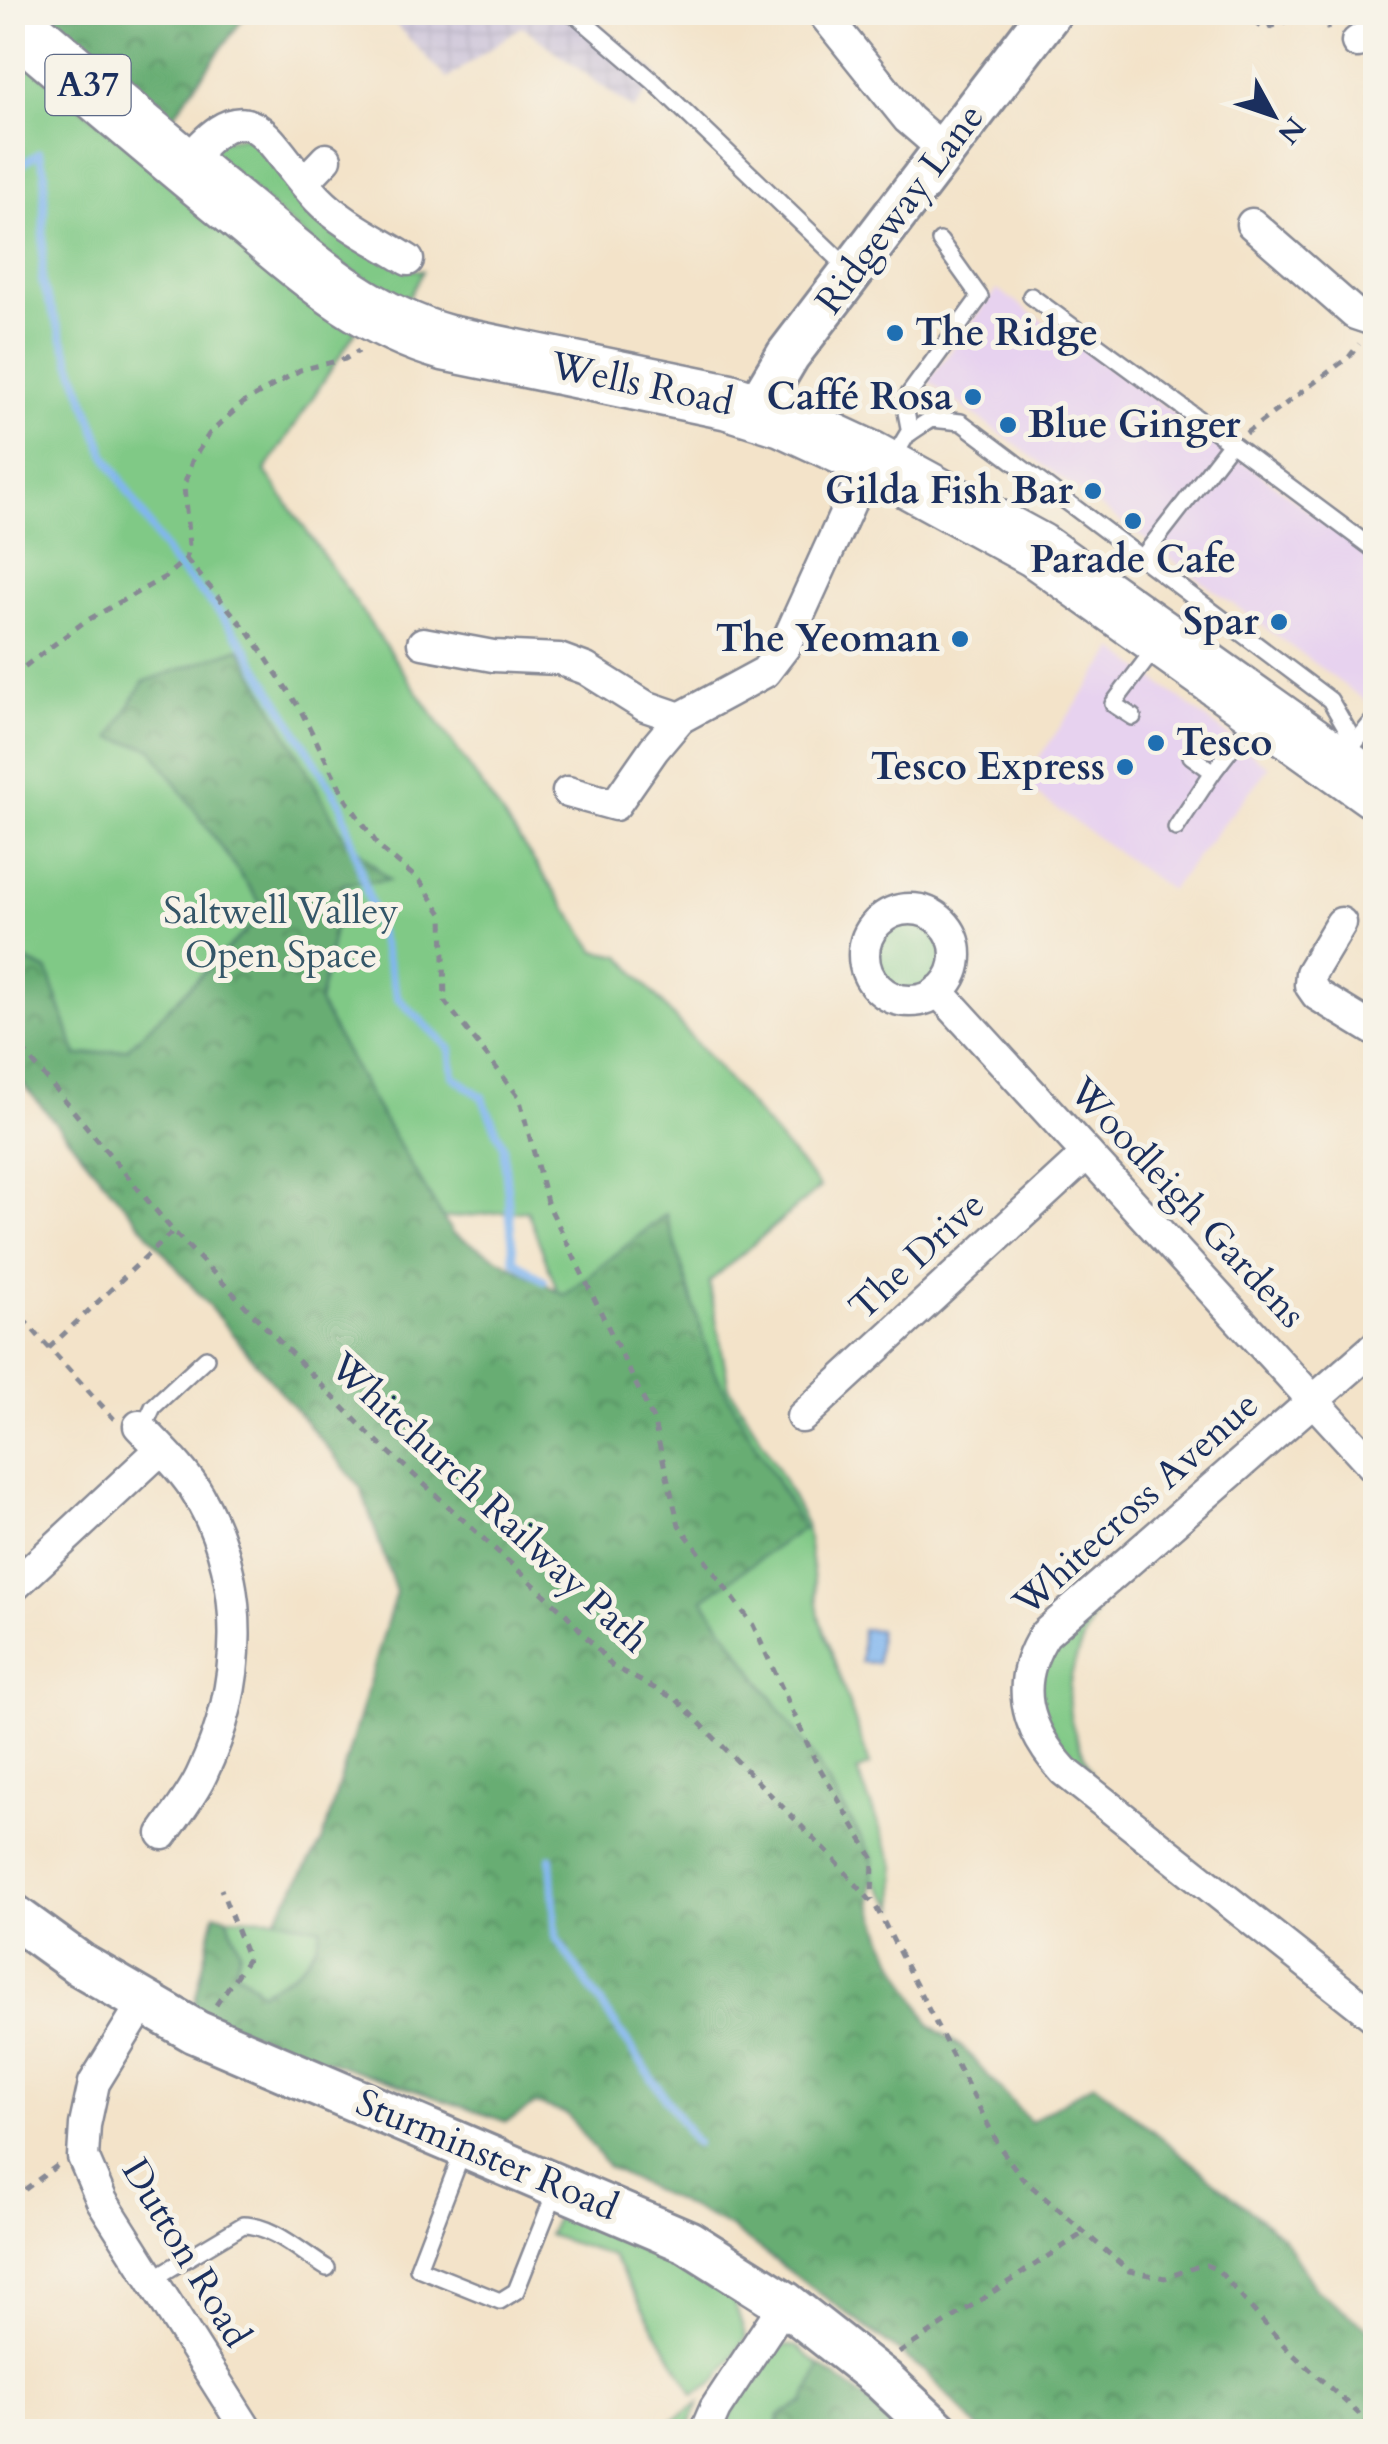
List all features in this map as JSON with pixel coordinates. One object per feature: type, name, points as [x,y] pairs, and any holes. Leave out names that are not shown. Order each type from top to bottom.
[{"type":"highway","name":"A37","points":[[12,21],[173,158]]},
{"type":"highway","name":"Wells Road","points":[[173,158],[328,284],[389,324],[446,343],[756,409],[889,453],[1037,550],[1261,709],[1357,767]]},
{"type":"street","points":[[822,12],[908,119],[944,150]]},
{"type":"street","name":"Ridgeway Lane","points":[[756,409],[788,355],[1050,12]]},
{"type":"street","points":[[173,158],[228,124],[244,123],[273,142],[320,202],[408,260]]},
{"type":"street","points":[[304,182],[326,159]]},
{"type":"street","points":[[1252,224],[1371,327]]},
{"type":"street","points":[[568,792],[615,805],[680,718],[765,672],[785,646],[889,453]]},
{"type":"street","points":[[422,643],[494,656],[559,660],[586,669],[645,706],[680,718]]},
{"type":"street","points":[[1342,922],[1311,973],[1310,984],[1317,995],[1376,1031]]},
{"type":"street","name":"Woodleigh Gardens","points":[[938,991],[1376,1468]]},
{"type":"street","name":"The Drive","points":[[802,1417],[1087,1154]]},
{"type":"street","name":"Whitecross Avenue","points":[[1376,1346],[1045,1634],[1030,1657],[1026,1694],[1031,1722],[1042,1746],[1064,1771],[1376,2018]]},
{"type":"street","points":[[13,1585],[147,1435],[197,1492],[220,1539],[234,1593],[236,1651],[226,1716],[200,1779],[163,1834]]},
{"type":"street","name":"Sturminster Road","points":[[12,1915],[81,1965],[196,2032],[688,2242],[785,2303],[883,2380],[938,2432]]},
{"type":"street","name":"Dutton Road","points":[[143,2003],[94,2083],[84,2125],[83,2157],[102,2200],[248,2432]]},
{"type":"street","points":[[705,2432],[715,2409],[785,2303]]},
{"type":"lane","points":[[566,12],[577,16],[654,82],[851,271]]},
{"type":"lane","points":[[889,453],[904,401],[980,297],[940,241]]},
{"type":"lane","points":[[1031,296],[1376,551]]},
{"type":"lane","points":[[889,453],[931,419],[962,422],[1330,700],[1357,767]]},
{"type":"lane","points":[[1141,559],[1231,443]]},
{"type":"lane","points":[[1133,717],[1113,704],[1162,638]]},
{"type":"lane","points":[[1176,828],[1261,709]]},
{"type":"lane","points":[[1357,767],[1376,717]]},
{"type":"lane","points":[[1190,756],[1214,772]]},
{"type":"lane","points":[[147,1435],[152,1407],[206,1358]]},
{"type":"lane","points":[[464,2148],[418,2268],[500,2301],[516,2292],[558,2186]]},
{"type":"lane","points":[[151,2280],[243,2224],[270,2231],[327,2268]]},
{"type":"path","points":[[1242,12],[1264,29],[1305,14],[1327,28],[1339,12]]},
{"type":"path","points":[[12,676],[84,622],[165,577],[184,561],[190,547],[184,486],[192,460],[209,434],[244,403],[300,370],[345,359],[380,337],[389,324]]},
{"type":"path","points":[[1231,443],[1349,357],[1371,327]]},
{"type":"path","points":[[184,561],[250,634],[300,709],[346,801],[380,848],[420,881],[443,915],[445,1002],[520,1097],[547,1202],[653,1420],[680,1525],[753,1626],[815,1760],[873,1858],[872,1902]]},
{"type":"path","name":"Whitchurch Railway Path","points":[[12,1037],[173,1231],[366,1431],[566,1614],[612,1666],[677,1700],[872,1902],[999,2146],[1022,2178],[1129,2272],[1165,2278],[1206,2265],[1218,2270],[1288,2350],[1376,2429]]},
{"type":"path","points":[[49,1348],[173,1231]]},
{"type":"path","points":[[12,1307],[121,1426],[147,1435]]},
{"type":"path","points":[[196,2032],[244,1970],[248,1959],[221,1889]]},
{"type":"path","points":[[12,2199],[63,2162]]},
{"type":"path","points":[[898,2354],[1085,2232]]},
{"type":"shaded area","points":[[385,13],[586,13],[658,75],[634,110],[522,26],[447,79]]},
{"type":"shaded area","points":[[997,289],[1255,470],[1375,561],[1375,700],[1371,705],[928,381]]},
{"type":"shaded area","points":[[1115,649],[1269,767],[1170,890],[1021,783]]},
{"type":"green space","points":[[38,13],[247,13],[171,119]]},
{"type":"green space","name":"Saltwell Valley Open Space","points":[[12,51],[356,331],[265,471],[596,951],[621,956],[820,1187],[709,1282],[729,1387],[768,1450],[806,1524],[819,1617],[870,1765],[857,1771],[895,1866],[896,1907],[773,1753],[602,1409],[527,1210],[405,1222],[156,1172],[13,990]]},
{"type":"green space","points":[[248,136],[410,269],[423,271],[405,304],[324,254],[208,151],[217,141]]},
{"type":"green space","points":[[240,648],[343,836],[389,880],[343,884],[319,1003],[452,1233],[565,1295],[666,1214],[713,1369],[803,1528],[703,1599],[815,1760],[873,1858],[872,1903],[886,1944],[930,2025],[965,2050],[1030,2122],[1094,2083],[1283,2237],[1315,2288],[1375,2334],[1375,2431],[981,2431],[926,2372],[729,2227],[609,2168],[567,2114],[536,2104],[507,2122],[272,2042],[193,2010],[215,1913],[227,1917],[240,1951],[235,1970],[261,1992],[292,1974],[312,1952],[321,1928],[276,1918],[322,1842],[396,1592],[361,1488],[13,1072],[12,954],[48,971],[77,1056],[127,1049],[266,911],[151,748],[111,738],[143,682]]},
{"type":"green space","points":[[910,923],[934,933],[944,957],[934,981],[910,991],[886,981],[876,957],[886,933]]},
{"type":"green space","points":[[1101,1600],[1078,1652],[1069,1694],[1072,1725],[1093,1776],[1068,1754],[1040,1710],[1041,1669],[1047,1652]]},
{"type":"green space","points":[[227,1917],[276,1918],[322,1928],[306,1961],[261,1992],[235,1970],[240,1951]]},
{"type":"green space","points":[[563,2204],[650,2243],[731,2292],[746,2338],[717,2380],[694,2395],[612,2256],[548,2235]]},
{"type":"green space","points":[[768,2346],[774,2349],[797,2347],[820,2366],[804,2404],[779,2415],[777,2431],[721,2432]]},
{"type":"green space","points":[[820,2366],[882,2411],[901,2431],[777,2431],[779,2415],[804,2403]]},
{"type":"green space","points":[[699,2403],[686,2431],[656,2431]]},
{"type":"water","points":[[862,1629],[879,1630],[877,1663],[861,1662]]},
{"type":"waterway","points":[[12,171],[39,153],[45,173],[42,283],[105,454],[172,562],[243,643],[341,804],[398,998],[450,1049],[453,1076],[482,1097],[503,1145],[514,1260],[544,1281]]},
{"type":"waterway","points":[[551,1858],[556,1938],[696,2143]]},
{"type":"place","name":"The Ridge","points":[[895,333]]},
{"type":"place","name":"Caffé Rosa","points":[[973,397]]},
{"type":"place","name":"Blue Ginger","points":[[1008,425]]},
{"type":"place","name":"Gilda Fish Bar","points":[[1093,491]]},
{"type":"place","name":"Parade Cafe","points":[[1133,521]]},
{"type":"place","name":"Spar","points":[[1279,622]]},
{"type":"place","name":"The Yeoman","points":[[960,639]]},
{"type":"place","name":"Tesco","points":[[1156,743]]},
{"type":"place","name":"Tesco Express","points":[[1125,767]]}]
